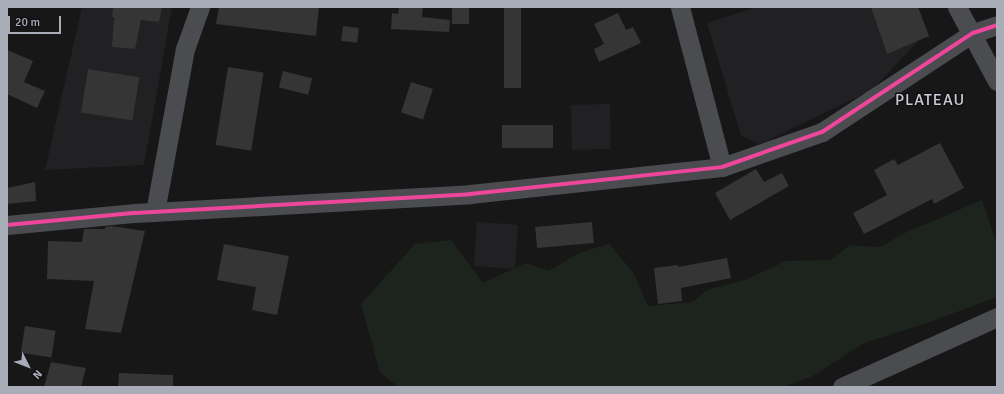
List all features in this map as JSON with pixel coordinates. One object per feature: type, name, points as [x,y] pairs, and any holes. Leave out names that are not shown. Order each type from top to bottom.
[{"type":"street","points":[[155,212],[185,49],[200,7]]},
{"type":"street","points":[[680,7],[722,167]]},
{"type":"street","points":[[957,7],[973,34],[997,81]]},
{"type":"street","points":[[7,225],[155,212],[470,194],[722,167],[822,132],[973,34],[997,25]]},
{"type":"street","points":[[842,387],[997,317]]},
{"type":"shaded area","points":[[82,7],[172,7],[144,165],[45,170]]},
{"type":"shaded area","points":[[757,7],[918,7],[929,36],[919,40],[872,90],[760,144],[741,136],[707,23]]},
{"type":"shaded area","points":[[610,104],[611,149],[572,150],[571,105]]},
{"type":"shaded area","points":[[982,200],[997,245],[997,297],[927,323],[864,343],[813,376],[783,387],[399,387],[380,373],[361,304],[415,244],[451,240],[483,283],[526,263],[549,271],[579,253],[609,244],[633,272],[648,306],[693,302],[707,290],[745,280],[786,261],[830,260],[850,245],[880,247],[905,233]]},
{"type":"shaded area","points":[[477,222],[518,225],[515,269],[474,266]]},
{"type":"building","points":[[113,7],[162,7],[159,22],[141,20],[135,49],[112,47],[114,17],[112,17]]},
{"type":"building","points":[[219,7],[319,7],[316,36],[216,24]]},
{"type":"building","points":[[399,7],[423,7],[422,17],[450,20],[449,32],[391,29],[392,13],[398,14]]},
{"type":"building","points":[[452,7],[469,7],[469,24],[452,24]]},
{"type":"building","points":[[504,7],[521,7],[521,88],[504,88]]},
{"type":"building","points":[[871,7],[918,7],[929,36],[887,54]]},
{"type":"building","points":[[618,13],[626,30],[633,27],[641,43],[599,62],[594,49],[604,44],[594,24]]},
{"type":"building","points":[[343,26],[359,28],[357,43],[341,41]]},
{"type":"building","points":[[7,50],[33,61],[24,82],[45,91],[37,108],[7,94]]},
{"type":"building","points":[[228,67],[264,73],[251,151],[216,145]]},
{"type":"building","points":[[88,69],[139,77],[132,121],[81,112]]},
{"type":"building","points":[[283,71],[312,78],[308,95],[279,87]]},
{"type":"building","points":[[411,82],[433,89],[423,120],[401,112]]},
{"type":"building","points":[[502,125],[553,125],[553,148],[502,148]]},
{"type":"building","points":[[940,143],[964,188],[934,204],[932,199],[864,234],[853,213],[887,195],[874,170],[894,159],[898,165]]},
{"type":"building","points":[[756,169],[764,182],[782,173],[789,186],[730,220],[715,193]]},
{"type":"building","points":[[35,182],[36,201],[7,204],[7,188]]},
{"type":"building","points":[[592,222],[594,243],[537,248],[535,227]]},
{"type":"building","points":[[111,226],[145,231],[121,333],[85,329],[94,281],[47,279],[48,241],[82,242],[84,229],[105,229],[105,227]]},
{"type":"building","points":[[224,244],[289,256],[277,315],[252,310],[256,287],[217,280]]},
{"type":"building","points":[[727,258],[731,278],[681,288],[682,301],[658,304],[654,268],[678,265],[678,267]]},
{"type":"building","points":[[25,326],[56,331],[51,358],[21,353]]},
{"type":"building","points":[[51,362],[86,368],[81,387],[44,387]]},
{"type":"building","points":[[119,373],[173,375],[173,387],[118,387]]},
{"type":"cycle path","points":[[7,225],[135,213],[470,194],[722,167],[822,132],[973,33],[997,25]]},
{"type":"district","name":"PLATEAU","points":[[930,100]]}]
